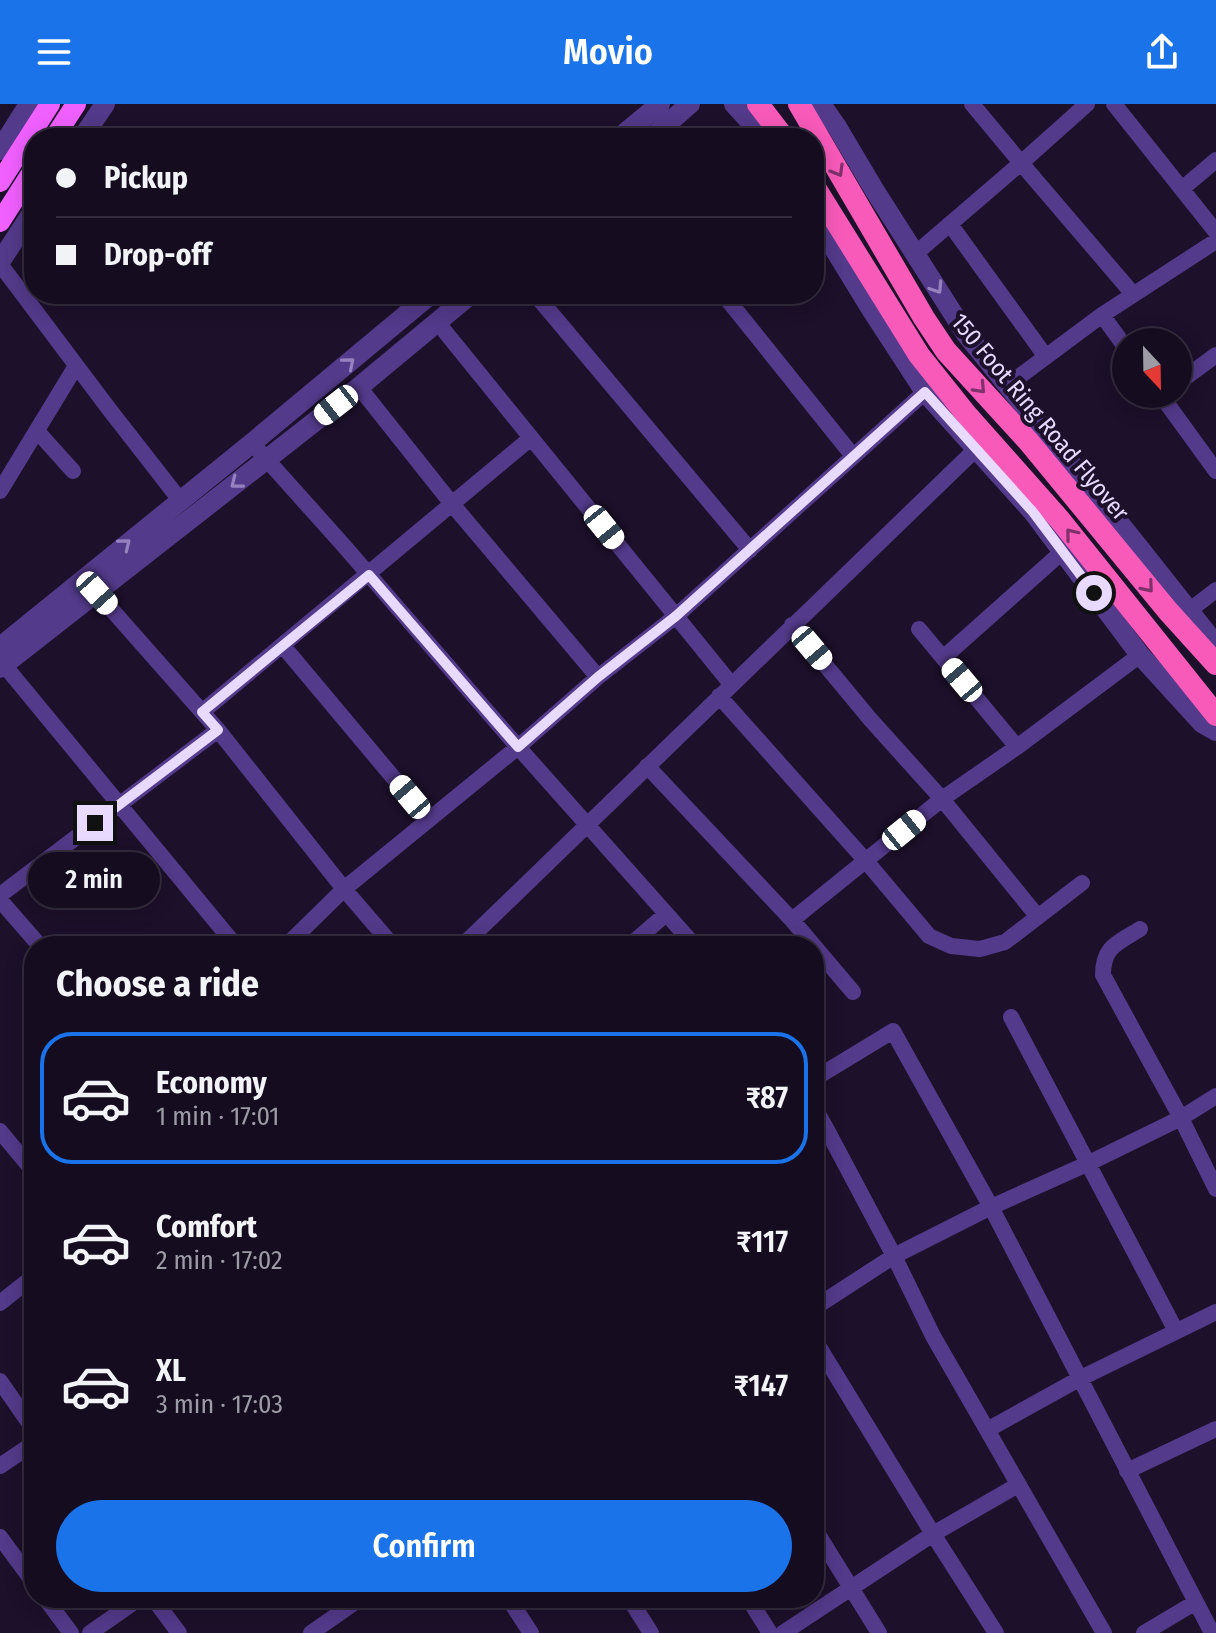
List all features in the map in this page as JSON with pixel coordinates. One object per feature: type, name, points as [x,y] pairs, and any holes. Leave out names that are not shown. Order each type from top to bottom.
[{"type":"highway","points":[[758,104],[776,128]]},
{"type":"highway","name":"150 Foot Ring Road Flyover","points":[[799,104],[813,128]]},
{"type":"highway","name":"150 Foot Ring Road Flyover","points":[[824,147],[946,351],[1029,442],[1168,611],[1215,657]]},
{"type":"highway","points":[[824,202],[919,355],[966,414],[1060,520],[1216,715]]},
{"type":"main road","points":[[35,128],[50,104]]},
{"type":"main road","points":[[60,128],[76,104]]},
{"type":"main road","points":[[0,182],[24,145]]},
{"type":"main road","points":[[0,222],[24,185]]},
{"type":"street","points":[[0,150],[29,104]]},
{"type":"street","points":[[89,128],[105,104]]},
{"type":"street","points":[[631,128],[660,104]]},
{"type":"street","points":[[662,128],[690,104]]},
{"type":"street","points":[[734,104],[756,128]]},
{"type":"street","points":[[821,104],[966,334],[1190,610],[1215,657]]},
{"type":"street","points":[[972,104],[1133,294]]},
{"type":"street","points":[[915,254],[1087,104]]},
{"type":"street","points":[[1114,104],[1216,232]]},
{"type":"street","points":[[1183,188],[1216,160]]},
{"type":"street","points":[[950,224],[1046,357]]},
{"type":"street","points":[[24,226],[0,263],[24,296]]},
{"type":"street","points":[[824,232],[925,392],[1033,512],[1140,655],[1202,723],[1216,731]]},
{"type":"street","points":[[1008,385],[1102,315],[1216,241]]},
{"type":"street","points":[[30,304],[180,500]]},
{"type":"street","points":[[1,660],[180,500],[419,304]]},
{"type":"street","points":[[1,660],[97,593],[460,304]]},
{"type":"street","points":[[543,304],[750,550]]},
{"type":"street","points":[[731,304],[853,456]]},
{"type":"street","points":[[1102,315],[1112,329]]},
{"type":"street","points":[[438,323],[731,684]]},
{"type":"street","points":[[1192,373],[1216,355]]},
{"type":"street","points":[[0,491],[76,366]]},
{"type":"street","points":[[359,387],[452,504],[598,677]]},
{"type":"street","points":[[296,936],[344,889],[518,747],[598,677],[676,616],[925,392]]},
{"type":"street","points":[[1170,408],[1216,471]]},
{"type":"street","points":[[37,431],[73,471]]},
{"type":"street","points":[[202,712],[531,438]]},
{"type":"street","points":[[252,443],[686,936]]},
{"type":"street","points":[[472,936],[976,449]]},
{"type":"street","points":[[943,658],[1062,552]]},
{"type":"street","points":[[1190,610],[1216,590]]},
{"type":"street","points":[[97,593],[218,730],[384,936]]},
{"type":"street","points":[[792,625],[942,799],[1038,917]]},
{"type":"street","points":[[919,629],[1017,747]]},
{"type":"street","points":[[283,646],[428,819]]},
{"type":"street","points":[[792,920],[942,799],[1140,655]]},
{"type":"street","points":[[1,660],[228,936]]},
{"type":"street","points":[[719,696],[929,936],[951,946],[980,949],[1005,942],[1082,883]]},
{"type":"street","points":[[32,936],[0,897],[218,730]]},
{"type":"street","points":[[647,766],[806,936]]},
{"type":"street","points":[[641,936],[666,914]]},
{"type":"street","points":[[1140,929],[1108,950],[1103,962],[1103,975],[1216,1189]]},
{"type":"street","points":[[824,958],[853,992]]},
{"type":"street","points":[[1011,1017],[1176,1331]]},
{"type":"street","points":[[824,1073],[893,1031],[991,1207],[1212,1633]]},
{"type":"street","points":[[824,1302],[894,1256],[1181,1118],[1216,1096]]},
{"type":"street","points":[[0,1131],[24,1160]]},
{"type":"street","points":[[824,1139],[894,1256],[933,1336],[1104,1633]]},
{"type":"street","points":[[0,1303],[24,1284]]},
{"type":"street","points":[[987,1430],[1079,1379],[1216,1312]]},
{"type":"street","points":[[824,1355],[996,1633]]},
{"type":"street","points":[[0,1381],[24,1416]]},
{"type":"street","points":[[1127,1471],[1216,1429]]},
{"type":"street","points":[[0,1466],[24,1450]]},
{"type":"street","points":[[824,1607],[933,1534],[1018,1485]]},
{"type":"street","points":[[0,1537],[24,1569]]},
{"type":"street","points":[[824,1544],[879,1633]]},
{"type":"street","points":[[1144,1633],[1196,1602]]},
{"type":"street","points":[[52,1608],[71,1633]]},
{"type":"street","points":[[90,1633],[126,1608]]},
{"type":"street","points":[[160,1608],[179,1633]]},
{"type":"street","points":[[311,1633],[347,1608]]},
{"type":"street","points":[[515,1608],[531,1633]]},
{"type":"street","points":[[635,1608],[651,1633]]},
{"type":"street","points":[[754,1608],[770,1633]]},
{"type":"street","points":[[783,1633],[822,1608]]},
{"type":"route","points":[[95,823],[218,730],[202,712],[369,575],[518,747],[598,677],[676,616],[925,392],[1033,512],[1094,593]]}]
